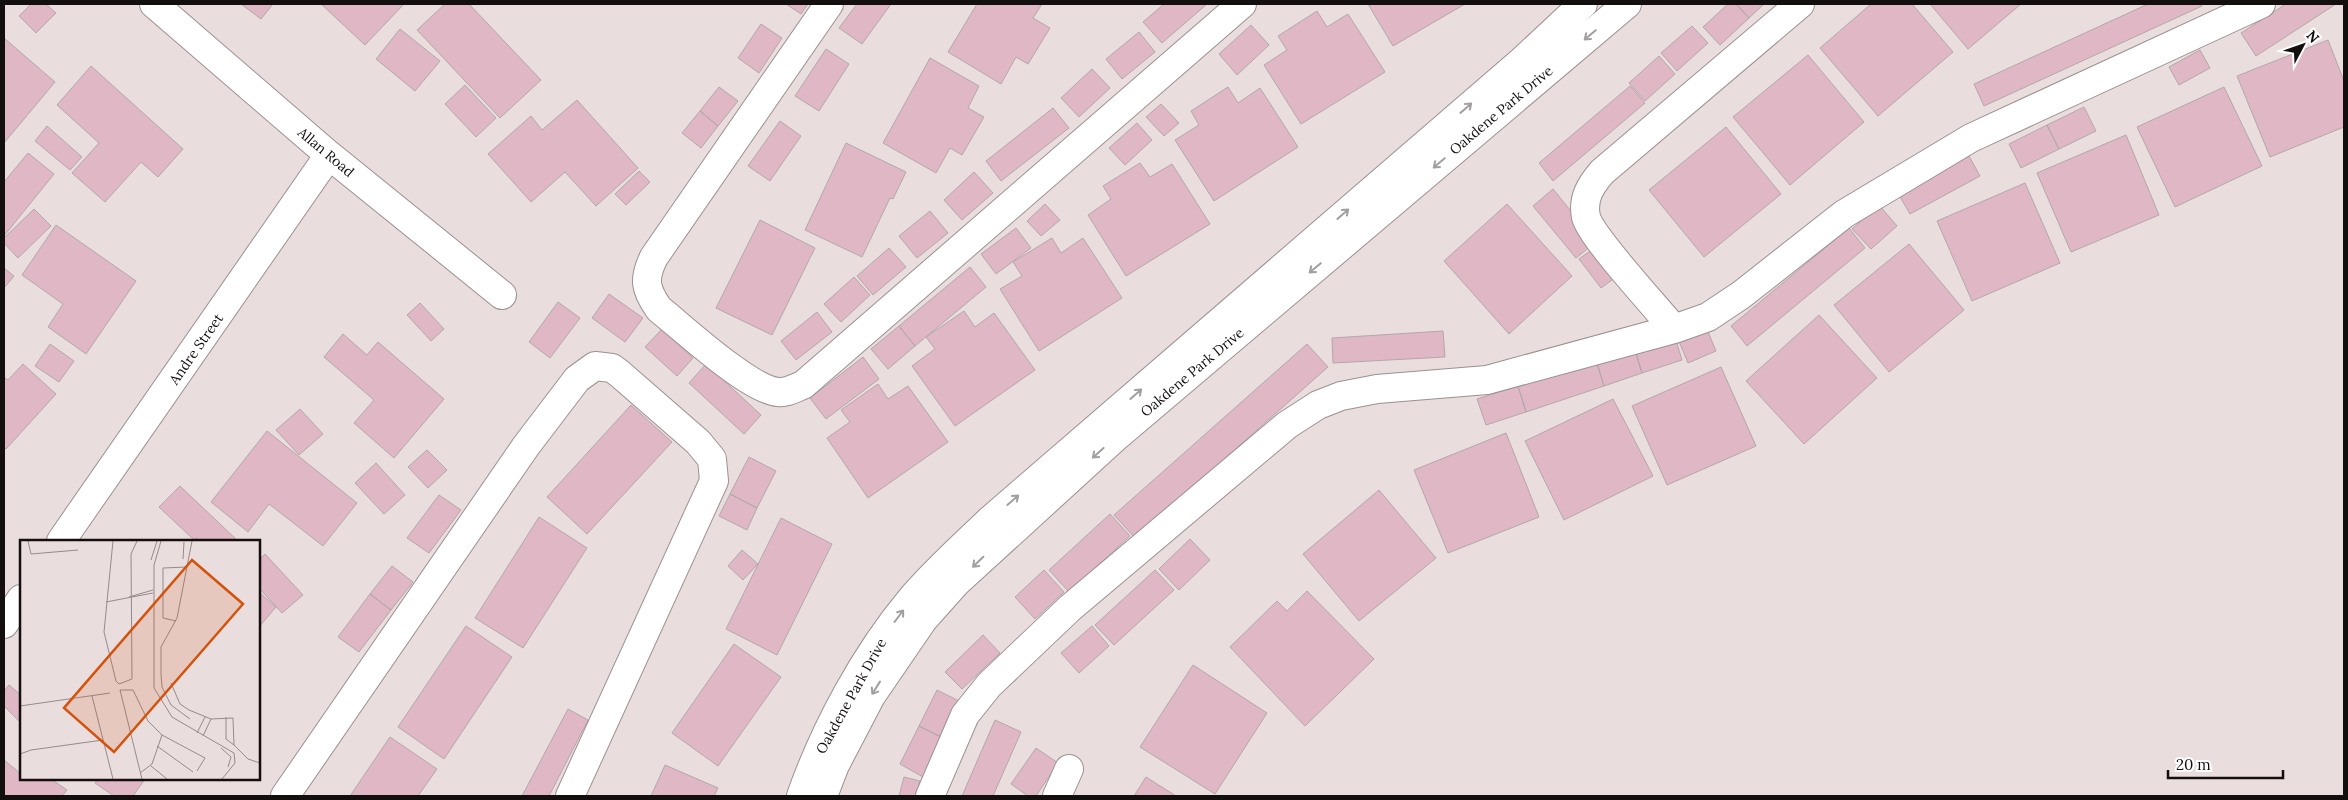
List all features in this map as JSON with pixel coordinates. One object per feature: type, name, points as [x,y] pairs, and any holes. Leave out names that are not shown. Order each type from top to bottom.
[{"type":"street","name":"Allan Road","points":[[154,4],[329,155],[502,295]]},
{"type":"street","points":[[829,4],[654,257],[647,271],[646,284],[650,296],[660,309],[747,379],[777,392],[788,392],[804,384],[1242,4]]},
{"type":"street","name":"Oakdene Park Drive","points":[[801,796],[817,755],[879,643],[912,599],[944,563],[990,520],[1523,60],[1583,4]]},
{"type":"street","name":"Oakdene Park Drive","points":[[823,796],[835,764],[871,696],[923,620],[956,583],[1004,537],[1132,423],[1627,4]]},
{"type":"street","points":[[1674,329],[1598,236],[1586,218],[1585,200],[1590,186],[1602,172],[1800,4]]},
{"type":"street","points":[[930,796],[964,715],[989,685],[1070,608],[1287,425],[1318,405],[1341,396],[1378,388],[1487,380],[1674,329],[1708,317],[1741,295],[1844,214],[1971,138],[2249,6]]},
{"type":"street","name":"Andre Street","points":[[63,540],[329,155]]},
{"type":"street","points":[[285,796],[526,446],[577,379],[595,366],[604,366],[620,374],[698,442],[712,459],[714,481],[570,796]]},
{"type":"street","points":[[1057,796],[1069,769]]},
{"type":"building","points":[[31,4],[46,4],[56,13],[36,33],[19,16]]},
{"type":"building","points":[[241,4],[273,4],[261,19]]},
{"type":"building","points":[[321,4],[404,4],[365,45]]},
{"type":"building","points":[[445,4],[469,4],[541,80],[500,118],[417,30]]},
{"type":"building","points":[[786,4],[808,4],[801,14]]},
{"type":"building","points":[[857,4],[891,4],[862,44],[839,28]]},
{"type":"building","points":[[977,4],[1042,4],[1033,18],[1050,28],[1028,64],[1016,57],[1001,84],[948,52]]},
{"type":"building","points":[[1164,4],[1207,4],[1162,43],[1143,22]]},
{"type":"building","points":[[1368,4],[1465,4],[1393,46]]},
{"type":"building","points":[[1728,4],[1736,4],[1749,18],[1720,45],[1703,27]]},
{"type":"building","points":[[1736,4],[1764,4],[1749,18]]},
{"type":"building","points":[[1871,4],[1912,4],[1953,52],[1878,116],[1820,48]]},
{"type":"building","points":[[1930,4],[2021,4],[1968,49]]},
{"type":"building","points":[[2148,4],[2201,4],[2202,6],[1984,106],[1974,84]]},
{"type":"building","points":[[2286,4],[2336,4],[2256,56],[2241,33]]},
{"type":"building","points":[[1317,11],[1327,27],[1348,14],[1385,72],[1301,124],[1264,65],[1287,50],[1278,36]]},
{"type":"building","points":[[761,24],[782,38],[759,73],[738,58]]},
{"type":"building","points":[[1251,25],[1269,45],[1237,75],[1219,54]]},
{"type":"building","points":[[1692,26],[1708,43],[1677,71],[1661,53]]},
{"type":"building","points":[[400,29],[440,61],[415,91],[376,59]]},
{"type":"building","points":[[1139,32],[1155,52],[1122,79],[1106,59]]},
{"type":"building","points":[[4,38],[55,82],[4,143]]},
{"type":"building","points":[[2328,40],[2344,81],[2344,127],[2270,157],[2237,76]]},
{"type":"building","points":[[826,49],[849,64],[819,111],[795,96]]},
{"type":"building","points":[[2200,50],[2210,68],[2179,85],[2169,67]]},
{"type":"building","points":[[1808,55],[1864,122],[1790,185],[1733,117]]},
{"type":"building","points":[[1659,56],[1675,74],[1645,101],[1629,83]]},
{"type":"building","points":[[930,58],[979,86],[968,108],[984,117],[962,155],[950,148],[936,173],[883,143]]},
{"type":"building","points":[[91,66],[183,149],[158,177],[141,162],[105,202],[72,173],[99,143],[57,105]]},
{"type":"building","points":[[1092,69],[1110,88],[1079,117],[1061,98]]},
{"type":"building","points":[[465,85],[496,118],[476,137],[445,104]]},
{"type":"building","points":[[1630,86],[1645,103],[1553,181],[1539,163]]},
{"type":"building","points":[[719,87],[738,101],[718,126],[700,111]]},
{"type":"building","points":[[1228,87],[1238,103],[1260,88],[1298,147],[1214,201],[1175,140],[1199,125],[1191,111]]},
{"type":"building","points":[[2224,87],[2262,166],[2175,207],[2137,127]]},
{"type":"building","points":[[577,100],[638,168],[596,206],[565,172],[531,202],[488,154],[531,116],[542,130]]},
{"type":"building","points":[[1161,104],[1179,123],[1164,136],[1146,117]]},
{"type":"building","points":[[2084,107],[2096,131],[2059,149],[2047,125]]},
{"type":"building","points":[[1053,108],[1069,128],[1001,181],[986,161]]},
{"type":"building","points":[[700,111],[718,126],[701,148],[682,133]]},
{"type":"building","points":[[780,121],[801,136],[770,181],[748,166]]},
{"type":"building","points":[[1137,123],[1152,140],[1125,165],[1109,148]]},
{"type":"building","points":[[2047,125],[2059,149],[2021,168],[2009,144]]},
{"type":"building","points":[[47,126],[82,157],[70,170],[35,141]]},
{"type":"building","points":[[1726,127],[1781,194],[1704,257],[1649,190]]},
{"type":"building","points":[[2126,135],[2159,215],[2071,252],[2037,173]]},
{"type":"building","points":[[846,143],[906,172],[893,199],[890,198],[862,257],[805,230]]},
{"type":"building","points":[[28,153],[54,174],[4,236],[4,182]]},
{"type":"building","points":[[1969,156],[1980,176],[1910,214],[1899,195]]},
{"type":"building","points":[[1140,163],[1150,177],[1172,164],[1210,224],[1126,276],[1088,215],[1111,199],[1103,186]]},
{"type":"building","points":[[639,171],[650,182],[626,205],[615,194]]},
{"type":"building","points":[[974,172],[993,193],[962,220],[944,200]]},
{"type":"building","points":[[2025,183],[2060,263],[1972,301],[1937,221]]},
{"type":"building","points":[[1553,189],[1596,242],[1576,258],[1533,206]]},
{"type":"building","points":[[1045,204],[1060,220],[1041,236],[1027,221]]},
{"type":"building","points":[[1507,204],[1572,276],[1509,334],[1444,261]]},
{"type":"building","points":[[1879,205],[1897,226],[1871,249],[1852,229]]},
{"type":"building","points":[[34,209],[51,226],[18,258],[4,243],[4,238]]},
{"type":"building","points":[[930,211],[948,233],[917,258],[899,236]]},
{"type":"building","points":[[760,220],[815,248],[772,335],[716,308]]},
{"type":"building","points":[[56,225],[136,281],[86,354],[48,327],[63,304],[22,275]]},
{"type":"building","points":[[1016,228],[1031,248],[996,274],[981,254]]},
{"type":"building","points":[[1849,228],[1865,248],[1747,346],[1731,326]]},
{"type":"building","points":[[1052,238],[1061,253],[1083,238],[1122,298],[1039,351],[1000,289],[1022,276],[1013,262]]},
{"type":"building","points":[[1601,243],[1623,272],[1601,288],[1579,259]]},
{"type":"building","points":[[1909,244],[1964,310],[1889,372],[1834,305]]},
{"type":"building","points":[[889,248],[906,267],[873,295],[857,276]]},
{"type":"building","points":[[970,267],[986,287],[915,346],[899,326]]},
{"type":"building","points":[[4,268],[14,276],[4,288]]},
{"type":"building","points":[[854,277],[870,295],[841,322],[824,304]]},
{"type":"building","points":[[609,294],[643,318],[625,342],[592,318]]},
{"type":"building","points":[[558,302],[580,318],[550,358],[529,342]]},
{"type":"building","points":[[420,303],[444,329],[431,341],[407,315]]},
{"type":"building","points":[[964,311],[975,327],[994,313],[1035,370],[955,426],[912,366],[935,349],[926,337]]},
{"type":"building","points":[[817,312],[832,332],[796,360],[781,341]]},
{"type":"building","points":[[1819,315],[1877,378],[1804,444],[1746,381]]},
{"type":"building","points":[[899,326],[915,346],[888,369],[871,349]]},
{"type":"building","points":[[1706,327],[1716,351],[1688,363],[1678,339]]},
{"type":"building","points":[[662,329],[693,358],[677,376],[645,347]]},
{"type":"building","points":[[1443,331],[1445,357],[1333,363],[1332,338]]},
{"type":"building","points":[[343,334],[367,355],[378,342],[444,399],[394,458],[354,423],[374,400],[324,357]]},
{"type":"building","points":[[1674,334],[1682,360],[1642,373],[1634,347]]},
{"type":"building","points":[[50,344],[74,361],[59,382],[35,366]]},
{"type":"building","points":[[1307,344],[1328,367],[1135,538],[1114,515]]},
{"type":"building","points":[[1634,347],[1642,373],[1604,386],[1596,360]]},
{"type":"building","points":[[863,357],[879,379],[826,419],[810,398]]},
{"type":"building","points":[[1596,360],[1604,386],[1526,412],[1518,386]]},
{"type":"building","points":[[23,364],[56,394],[6,449],[4,447],[4,377],[8,380]]},
{"type":"building","points":[[706,364],[761,415],[744,434],[689,383]]},
{"type":"building","points":[[1721,367],[1756,446],[1667,485],[1632,406]]},
{"type":"building","points":[[878,384],[888,399],[908,386],[948,442],[868,498],[827,438],[850,422],[841,410]]},
{"type":"building","points":[[1518,386],[1526,412],[1486,425],[1477,399]]},
{"type":"building","points":[[1613,399],[1653,476],[1564,520],[1525,441]]},
{"type":"building","points":[[631,405],[672,442],[587,534],[547,497]]},
{"type":"building","points":[[300,409],[323,434],[299,455],[276,430]]},
{"type":"building","points":[[267,431],[357,503],[323,546],[269,504],[248,532],[211,502]]},
{"type":"building","points":[[1506,433],[1539,517],[1448,553],[1414,470]]},
{"type":"building","points":[[427,450],[447,470],[428,488],[408,467]]},
{"type":"building","points":[[749,457],[776,471],[757,508],[730,494]]},
{"type":"building","points":[[376,463],[405,495],[384,514],[355,483]]},
{"type":"building","points":[[180,486],[237,540],[199,540],[196,538],[194,540],[159,507]]},
{"type":"building","points":[[1379,490],[1436,558],[1359,621],[1303,554]]},
{"type":"building","points":[[730,494],[757,508],[747,530],[719,516]]},
{"type":"building","points":[[439,495],[461,510],[429,553],[407,538]]},
{"type":"building","points":[[1110,514],[1130,536],[1069,592],[1049,570]]},
{"type":"building","points":[[539,517],[587,548],[523,648],[475,618]]},
{"type":"building","points":[[781,518],[832,544],[777,655],[726,629]]},
{"type":"building","points":[[1190,539],[1210,560],[1179,590],[1159,569]]},
{"type":"building","points":[[742,550],[758,564],[743,580],[728,566]]},
{"type":"building","points":[[265,554],[303,595],[282,613],[260,589],[260,559]]},
{"type":"building","points":[[392,566],[413,582],[391,610],[370,594]]},
{"type":"building","points":[[1044,570],[1064,592],[1035,619],[1015,597]]},
{"type":"building","points":[[1155,570],[1174,590],[1114,645],[1095,625]]},
{"type":"building","points":[[1307,591],[1374,659],[1305,726],[1230,647],[1277,601],[1287,611]]},
{"type":"building","points":[[260,593],[276,607],[260,626]]},
{"type":"building","points":[[370,594],[391,610],[359,652],[338,637]]},
{"type":"building","points":[[466,626],[512,657],[444,759],[398,727]]},
{"type":"building","points":[[1092,626],[1109,646],[1079,673],[1061,653]]},
{"type":"building","points":[[983,635],[1000,653],[962,689],[945,672]]},
{"type":"building","points":[[734,644],[781,677],[718,766],[672,733]]},
{"type":"building","points":[[1193,665],[1267,713],[1215,794],[1140,747]]},
{"type":"building","points":[[9,685],[20,694],[20,722],[4,706],[4,691]]},
{"type":"building","points":[[937,690],[961,702],[943,738],[919,726]]},
{"type":"building","points":[[568,709],[588,720],[549,796],[522,796]]},
{"type":"building","points":[[995,720],[1021,732],[993,796],[962,796]]},
{"type":"building","points":[[919,726],[943,738],[923,777],[900,764]]},
{"type":"building","points":[[390,737],[437,769],[418,796],[350,796]]},
{"type":"building","points":[[1036,748],[1058,763],[1036,796],[1028,796],[1011,784]]},
{"type":"building","points":[[4,760],[20,773],[20,780],[52,780],[67,790],[62,796],[4,796]]},
{"type":"building","points":[[665,765],[718,788],[714,796],[651,796]]},
{"type":"building","points":[[904,777],[920,781],[916,796],[899,796]]},
{"type":"building","points":[[1146,777],[1176,796],[1134,796]]},
{"type":"building","points":[[97,780],[144,780],[133,796],[114,796],[95,783]]}]
